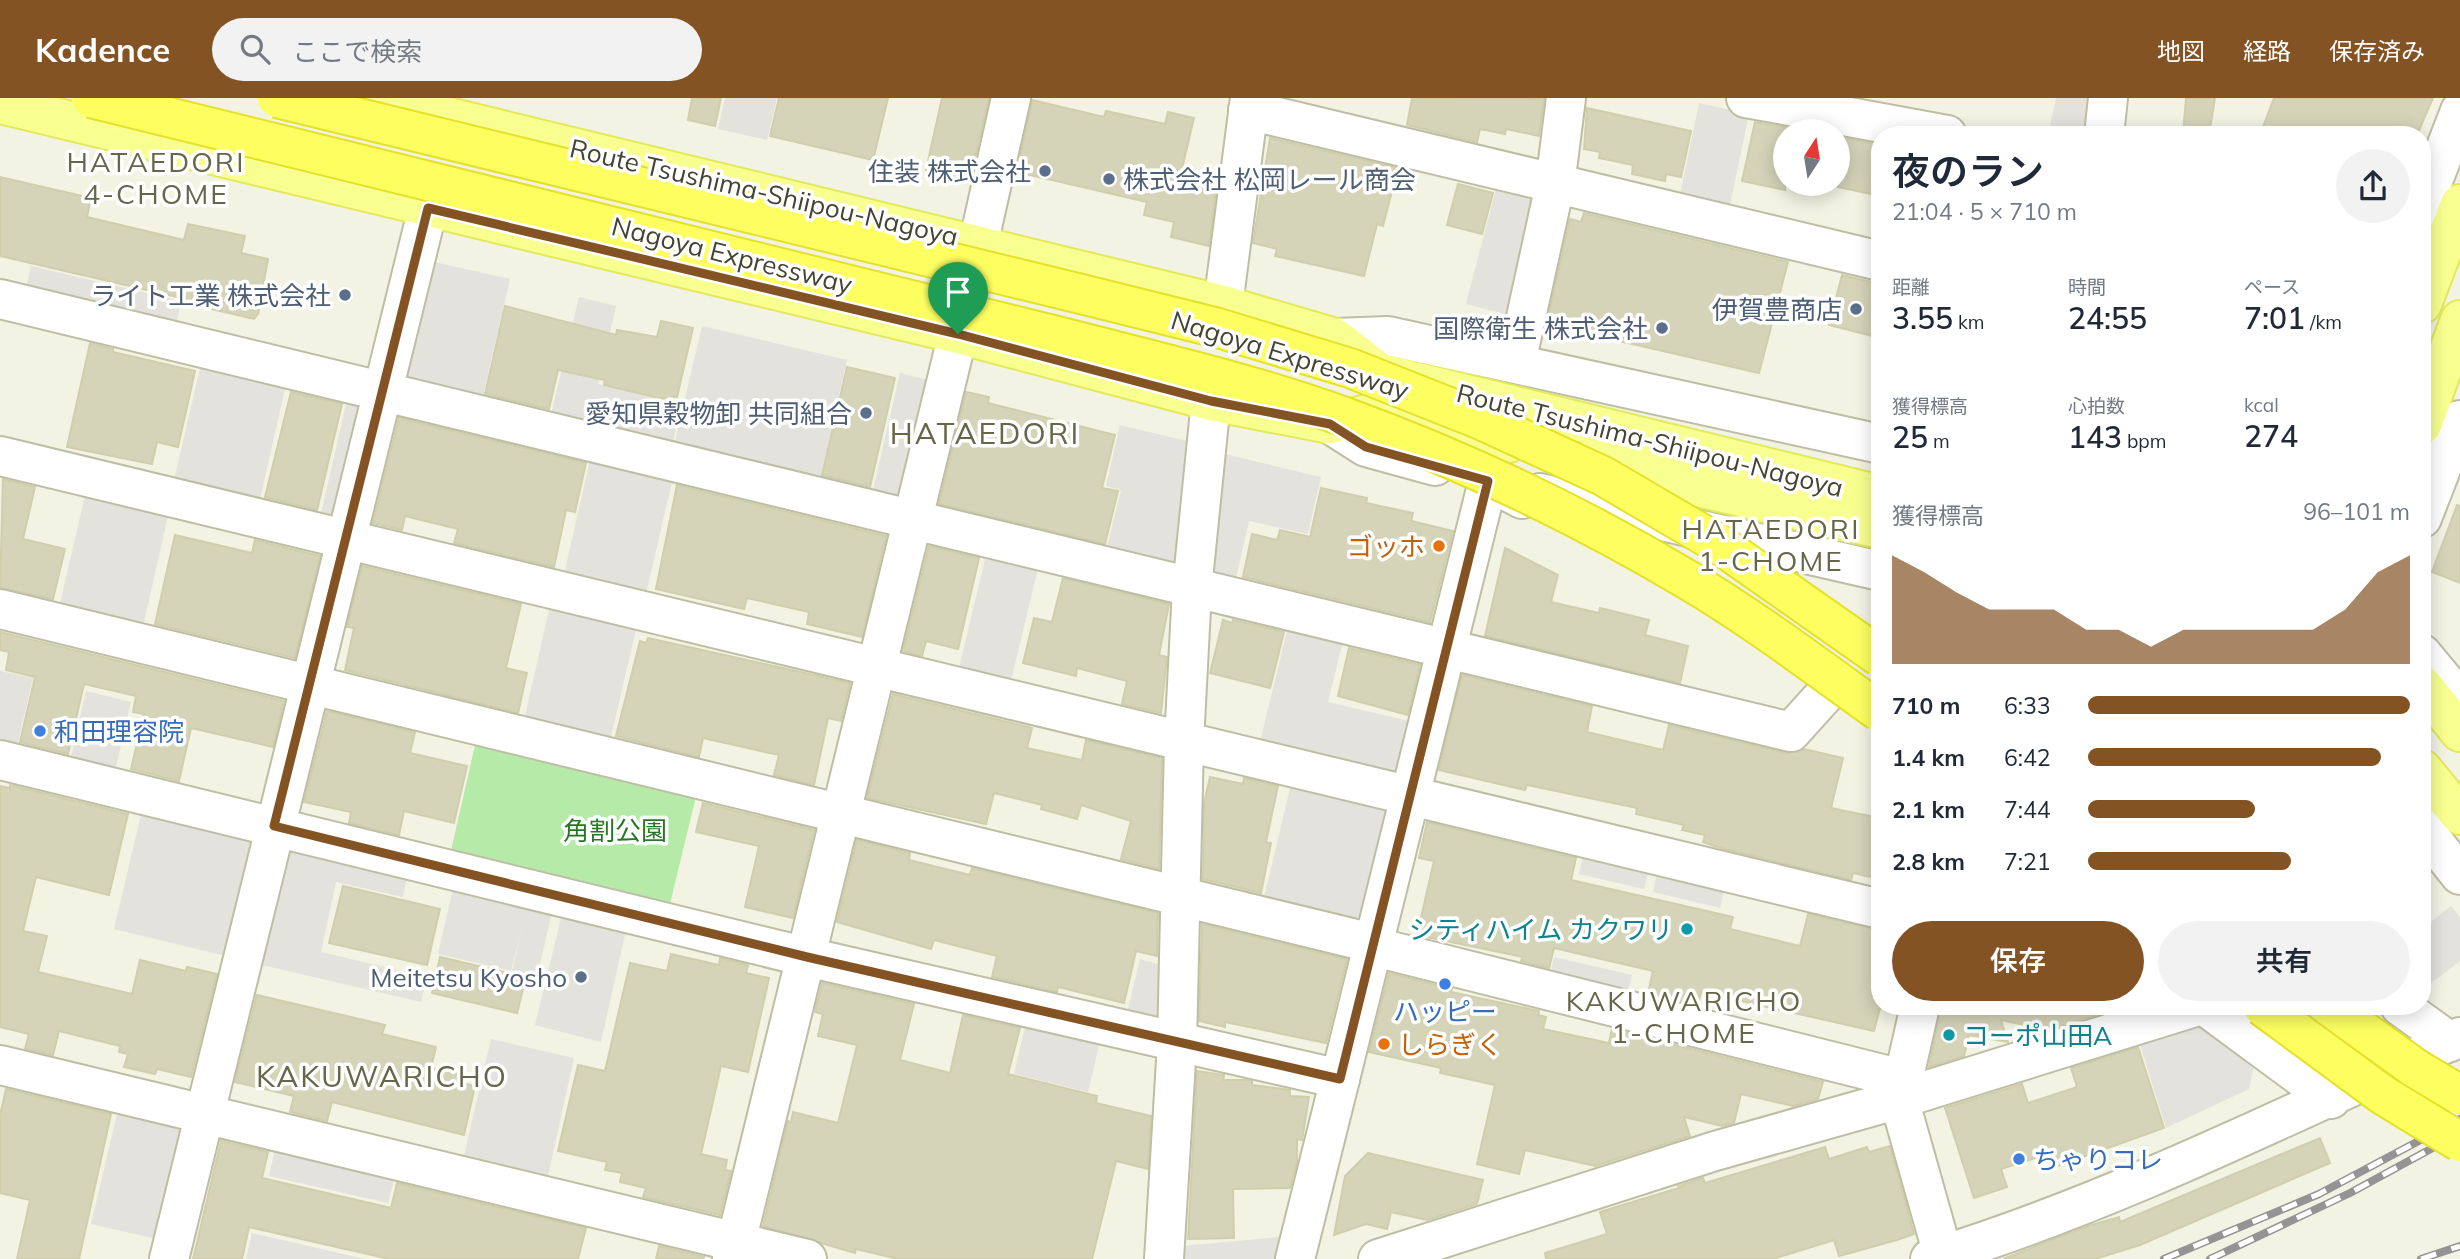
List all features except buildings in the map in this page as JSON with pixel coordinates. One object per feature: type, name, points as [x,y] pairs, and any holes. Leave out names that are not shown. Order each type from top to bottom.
[{"type":"highway","name":"Nagoya Expressway","points":[[91,98],[1065,338],[1213,376],[1343,416],[1459,462],[1588,524],[1689,580],[1871,706]]},
{"type":"highway","name":"Nagoya Expressway","points":[[277,98],[1218,328],[1350,368],[1479,419],[1603,476],[1719,544],[1871,651]]},
{"type":"highway","points":[[2274,1015],[2383,1095],[2460,1142]]},
{"type":"highway","points":[[2341,1015],[2415,1069],[2460,1095]]},
{"type":"main road","name":"Route Tsushima-Shiipou-Nagoya","points":[[370,98],[450,107],[1223,305],[1335,338],[1380,373],[1781,490],[1871,525]]},
{"type":"main road","name":"Route Tsushima-Shiipou-Nagoya","points":[[0,104],[958,334],[1211,401],[1330,424],[1374,412],[1781,490],[1871,495]]},
{"type":"main road","points":[[2431,280],[2460,204]]},
{"type":"main road","points":[[2431,400],[2460,320]]},
{"type":"main road","points":[[2431,696],[2460,732]]},
{"type":"main road","points":[[2431,780],[2460,815]]},
{"type":"street","points":[[734,1250],[958,334],[1011,98]]},
{"type":"street","points":[[1516,363],[1555,184],[1566,98]]},
{"type":"street","points":[[1746,98],[1898,126]]},
{"type":"street","points":[[2105,126],[2108,98]]},
{"type":"street","points":[[1223,305],[1249,104],[1555,184],[1871,259]]},
{"type":"street","points":[[2431,186],[2460,111]]},
{"type":"street","points":[[169,1259],[428,208]]},
{"type":"street","points":[[0,299],[1192,589],[1446,646],[1791,732],[1828,691]]},
{"type":"street","points":[[1335,338],[1388,336],[1871,442]]},
{"type":"street","points":[[1164,1259],[1177,1044],[1184,742],[1192,589],[1211,401]]},
{"type":"street","points":[[2439,503],[2460,420]]},
{"type":"street","points":[[1330,424],[1366,447],[1488,481],[1871,568]]},
{"type":"street","points":[[0,456],[1871,907]]},
{"type":"street","points":[[1295,1259],[1413,797],[1446,646],[1488,481]]},
{"type":"street","points":[[1488,481],[1692,592],[1871,726]]},
{"type":"street","points":[[0,609],[1180,896],[1375,946],[1900,1089]]},
{"type":"street","points":[[2431,665],[2460,700]]},
{"type":"street","points":[[0,760],[807,957],[1177,1044],[1340,1079]]},
{"type":"street","points":[[2431,838],[2460,875]]},
{"type":"street","points":[[1918,1015],[1900,1089],[1937,1257],[2063,1213],[2331,1098],[2455,1040]]},
{"type":"street","points":[[1378,1259],[1900,1089],[2166,1015]]},
{"type":"street","points":[[2217,1015],[2331,1098]]},
{"type":"street","points":[[2415,1015],[2455,1040]]},
{"type":"street","points":[[0,1065],[734,1250],[807,1259]]},
{"type":"green space","name":"角割公園","points":[[478,732],[699,784],[669,908],[450,855]]},
{"type":"shaded area","points":[[725,98],[777,98],[767,140],[718,129]]},
{"type":"shaded area","points":[[2056,98],[2096,98],[2093,126],[2050,126]]},
{"type":"shaded area","points":[[1699,103],[1749,114],[1730,205],[1680,195]]},
{"type":"shaded area","points":[[1497,185],[1543,197],[1512,316],[1466,304]]},
{"type":"shaded area","points":[[430,261],[510,279],[481,404],[403,381]]},
{"type":"shaded area","points":[[31,266],[181,301],[176,326],[25,292]]},
{"type":"shaded area","points":[[579,297],[616,306],[598,384],[682,404],[671,451],[549,423]]},
{"type":"shaded area","points":[[702,326],[847,360],[818,488],[672,454]]},
{"type":"shaded area","points":[[203,356],[288,376],[259,503],[173,484]]},
{"type":"shaded area","points":[[900,373],[932,381],[903,506],[871,499]]},
{"type":"shaded area","points":[[349,391],[366,403],[332,521],[320,518]]},
{"type":"shaded area","points":[[1120,425],[1195,443],[1181,574],[1105,555],[1121,490],[1106,486]]},
{"type":"shaded area","points":[[592,451],[675,469],[645,598],[563,579]]},
{"type":"shaded area","points":[[1220,453],[1321,477],[1308,534],[1249,521],[1234,587],[1208,581]]},
{"type":"shaded area","points":[[87,487],[170,507],[142,631],[58,612]]},
{"type":"shaded area","points":[[988,547],[1040,560],[1010,685],[958,672]]},
{"type":"shaded area","points":[[551,601],[638,621],[609,745],[523,725]]},
{"type":"shaded area","points":[[1290,619],[1345,633],[1328,702],[1417,723],[1402,781],[1259,746]]},
{"type":"shaded area","points":[[0,671],[33,678],[17,747],[0,743]]},
{"type":"shaded area","points":[[86,691],[131,702],[115,771],[70,761]]},
{"type":"shaded area","points":[[1292,780],[1389,803],[1366,931],[1262,906]]},
{"type":"shaded area","points":[[143,806],[260,834],[230,957],[114,929]]},
{"type":"shaded area","points":[[284,849],[408,872],[403,897],[336,882],[321,952],[427,977],[421,1002],[262,965],[259,960]]},
{"type":"shaded area","points":[[1584,851],[1650,866],[1644,889],[1579,874]]},
{"type":"shaded area","points":[[1658,868],[1725,884],[1720,908],[1653,892]]},
{"type":"shaded area","points":[[454,885],[553,908],[537,977],[512,972],[522,926],[511,971],[438,954]]},
{"type":"shaded area","points":[[2451,906],[2460,917],[2460,961],[2431,983],[2431,922]]},
{"type":"shaded area","name":"Meitetsu Kyosho","points":[[562,914],[626,930],[601,1042],[535,1025]]},
{"type":"shaded area","points":[[1554,957],[1632,975],[1626,998],[1549,980]]},
{"type":"shaded area","points":[[1140,959],[1162,965],[1161,1027],[1126,1018]]},
{"type":"shaded area","points":[[2191,1018],[2254,1065],[2249,1089],[2166,1128],[2137,1035]]},
{"type":"shaded area","points":[[1027,1019],[1101,1037],[1088,1092],[1014,1074]]},
{"type":"shaded area","points":[[491,1039],[574,1058],[547,1180],[463,1160]]},
{"type":"shaded area","points":[[119,1106],[189,1122],[161,1240],[91,1224]]},
{"type":"shaded area","points":[[276,1145],[396,1172],[388,1203],[269,1176]]},
{"type":"shaded area","points":[[252,1233],[365,1259],[246,1259]]},
{"type":"shaded area","points":[[1290,1236],[1285,1259],[1182,1259],[1182,1246]]},
{"type":"railway","points":[[2164,1259],[2319,1194],[2460,1119]]},
{"type":"railway","points":[[2210,1259],[2350,1193],[2460,1133]]},
{"type":"railway","points":[[2421,1259],[2460,1246]]},
{"type":"place","name":"住装 株式会社","points":[[1045,171]]},
{"type":"place","name":"株式会社 松岡レール商会","points":[[1109,179]]},
{"type":"place","name":"ライト工業 株式会社","points":[[345,295]]},
{"type":"place","name":"伊賀豊商店","points":[[1856,309]]},
{"type":"place","name":"国際衛生 株式会社","points":[[1662,328]]},
{"type":"place","name":"愛知県穀物卸 共同組合","points":[[866,413]]},
{"type":"place","name":"ゴッホ","points":[[1439,546]]},
{"type":"place","name":"和田理容院","points":[[40,731]]},
{"type":"place","name":"シティハイム カクワリ","points":[[1687,929]]},
{"type":"place","name":"Meitetsu Kyosho","points":[[581,977]]},
{"type":"place","name":"ハッピー","points":[[1445,984]]},
{"type":"place","name":"コーポ山田A","points":[[1949,1035]]},
{"type":"place","name":"しらぎく","points":[[1384,1044]]},
{"type":"place","name":"ちゃりコレ","points":[[2019,1159]]},
{"type":"district","name":"HATAEDORI 4-CHOME","points":[[156,177]]},
{"type":"district","name":"HATAEDORI","points":[[985,433]]},
{"type":"district","name":"HATAEDORI 1-CHOME","points":[[1771,544]]},
{"type":"district","name":"KAKUWARICHO 1-CHOME","points":[[1684,1016]]},
{"type":"district","name":"KAKUWARICHO","points":[[382,1076]]},
{"type":"route","points":[[428,208],[958,334],[1211,401],[1330,424],[1366,447],[1488,481],[1446,646],[1413,797],[1340,1079],[1177,1044],[807,957],[274,826],[428,208]]}]
